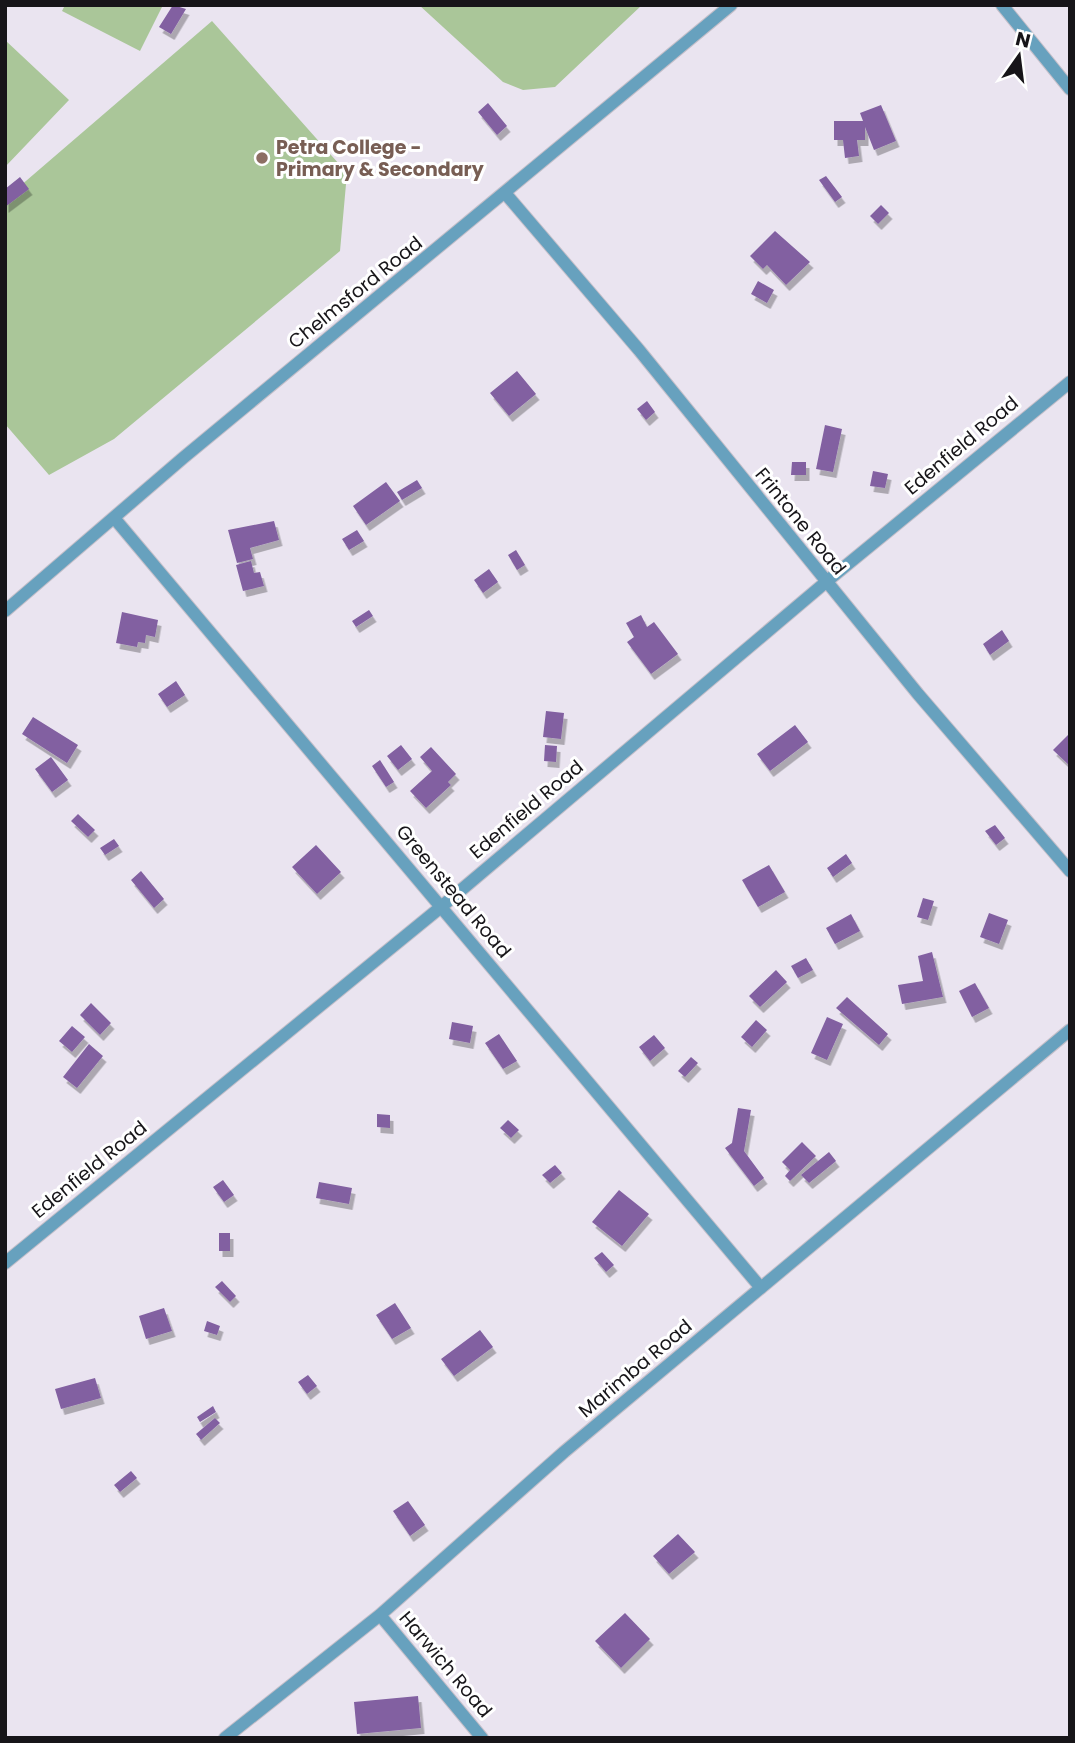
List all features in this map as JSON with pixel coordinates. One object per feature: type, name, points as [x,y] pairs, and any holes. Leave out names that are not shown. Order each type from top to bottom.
[{"type":"street","name":"Chelmsford Road","points":[[5,611],[116,519],[183,458],[731,5]]},
{"type":"street","points":[[1002,5],[1070,89]]},
{"type":"street","name":"Frintone Road","points":[[505,194],[639,350],[826,582],[1070,871]]},
{"type":"street","name":"Edenfield Road","points":[[5,1264],[442,907],[826,582],[1070,382]]},
{"type":"street","name":"Greenstead Road","points":[[116,519],[761,1288]]},
{"type":"street","name":"Marimba Road","points":[[225,1738],[380,1615],[467,1535],[1070,1030]]},
{"type":"street","name":"Harwich Road","points":[[380,1615],[482,1738]]},
{"type":"green space","points":[[65,5],[163,5],[140,51],[62,11]]},
{"type":"green space","points":[[419,5],[642,5],[555,87],[523,90],[503,82]]},
{"type":"green space","points":[[212,21],[347,173],[340,251],[114,439],[49,475],[5,424],[5,199]]},
{"type":"green space","points":[[5,40],[69,100],[5,167]]},
{"type":"building","points":[[173,5],[186,9],[171,34],[159,27]]},
{"type":"building","points":[[488,103],[507,126],[497,135],[478,112]]},
{"type":"building","points":[[881,105],[896,141],[874,150],[865,127],[865,140],[857,140],[859,156],[845,158],[843,140],[834,140],[834,121],[863,121],[860,113]]},
{"type":"building","points":[[826,176],[842,197],[835,202],[819,180]]},
{"type":"building","points":[[20,177],[29,189],[5,207],[5,189]]},
{"type":"building","points":[[881,205],[889,213],[878,224],[870,216]]},
{"type":"building","points":[[775,231],[810,262],[786,285],[767,265],[763,269],[750,256]]},
{"type":"building","points":[[758,281],[774,290],[767,303],[751,294]]},
{"type":"building","points":[[517,371],[536,394],[509,416],[490,393]]},
{"type":"building","points":[[647,401],[655,412],[646,420],[637,409]]},
{"type":"building","points":[[825,425],[842,429],[833,472],[816,469]]},
{"type":"building","points":[[792,462],[806,462],[806,475],[791,475]]},
{"type":"building","points":[[873,471],[888,474],[885,488],[870,486]]},
{"type":"building","points":[[417,480],[422,488],[402,500],[397,492]]},
{"type":"building","points":[[386,482],[400,501],[366,525],[353,506]]},
{"type":"building","points":[[274,521],[279,540],[250,548],[253,559],[237,563],[228,530]]},
{"type":"building","points":[[357,530],[364,541],[349,550],[342,539]]},
{"type":"building","points":[[516,550],[525,565],[517,570],[508,555]]},
{"type":"building","points":[[251,561],[254,573],[260,572],[264,586],[243,591],[236,565]]},
{"type":"building","points":[[489,569],[498,582],[483,593],[474,580]]},
{"type":"building","points":[[369,610],[373,616],[356,627],[352,621]]},
{"type":"building","points":[[122,612],[158,620],[155,637],[146,635],[145,643],[138,642],[137,647],[116,643]]},
{"type":"building","points":[[641,615],[647,627],[654,622],[678,654],[651,674],[627,642],[634,637],[626,623]]},
{"type":"building","points":[[1002,630],[1009,641],[990,655],[983,644]]},
{"type":"building","points":[[176,681],[185,695],[167,707],[158,694]]},
{"type":"building","points":[[546,711],[564,713],[561,739],[543,737]]},
{"type":"building","points":[[33,717],[78,745],[67,763],[22,734]]},
{"type":"building","points":[[795,725],[808,742],[770,771],[757,754]]},
{"type":"building","points":[[1070,733],[1070,766],[1053,750]]},
{"type":"building","points":[[401,745],[412,759],[398,770],[387,756]]},
{"type":"building","points":[[545,745],[557,746],[556,762],[544,761]]},
{"type":"building","points":[[431,747],[456,774],[448,782],[451,785],[426,808],[410,791],[432,771],[420,757]]},
{"type":"building","points":[[51,757],[68,780],[52,792],[35,769]]},
{"type":"building","points":[[380,760],[394,782],[386,787],[372,766]]},
{"type":"building","points":[[78,814],[95,830],[88,837],[71,821]]},
{"type":"building","points":[[995,825],[1005,838],[996,845],[985,831]]},
{"type":"building","points":[[114,839],[119,846],[105,855],[100,848]]},
{"type":"building","points":[[316,845],[341,872],[317,894],[292,867]]},
{"type":"building","points":[[846,854],[852,863],[833,877],[827,868]]},
{"type":"building","points":[[769,865],[785,892],[758,907],[742,880]]},
{"type":"building","points":[[141,871],[164,899],[154,908],[131,880]]},
{"type":"building","points":[[923,898],[934,901],[928,920],[917,917]]},
{"type":"building","points":[[989,913],[1008,920],[999,944],[980,937]]},
{"type":"building","points":[[851,914],[860,931],[835,944],[826,928]]},
{"type":"building","points":[[932,952],[943,997],[902,1004],[898,985],[923,981],[918,956]]},
{"type":"building","points":[[806,958],[813,970],[798,978],[791,966]]},
{"type":"building","points":[[776,970],[787,982],[760,1007],[749,996]]},
{"type":"building","points":[[975,983],[989,1008],[972,1017],[959,991]]},
{"type":"building","points":[[847,997],[888,1034],[879,1045],[836,1008]]},
{"type":"building","points":[[91,1003],[111,1023],[100,1035],[80,1015]]},
{"type":"building","points":[[827,1017],[843,1024],[827,1060],[811,1053]]},
{"type":"building","points":[[756,1020],[767,1030],[752,1047],[741,1037]]},
{"type":"building","points":[[452,1022],[473,1026],[470,1043],[449,1039]]},
{"type":"building","points":[[72,1026],[85,1037],[72,1052],[59,1041]]},
{"type":"building","points":[[499,1034],[517,1061],[503,1069],[485,1043]]},
{"type":"building","points":[[654,1035],[665,1048],[650,1061],[639,1047]]},
{"type":"building","points":[[89,1044],[103,1056],[77,1088],[63,1077]]},
{"type":"building","points":[[691,1057],[698,1063],[685,1077],[678,1071]]},
{"type":"building","points":[[738,1108],[751,1110],[744,1151],[764,1178],[754,1186],[725,1148],[732,1143]]},
{"type":"building","points":[[377,1114],[390,1115],[390,1128],[377,1127]]},
{"type":"building","points":[[508,1120],[519,1130],[511,1138],[500,1128]]},
{"type":"building","points":[[802,1142],[816,1156],[790,1181],[785,1176],[790,1170],[782,1162]]},
{"type":"building","points":[[829,1152],[836,1161],[809,1183],[801,1175]]},
{"type":"building","points":[[555,1165],[562,1173],[550,1183],[542,1175]]},
{"type":"building","points":[[223,1180],[234,1195],[224,1202],[213,1187]]},
{"type":"building","points":[[319,1182],[352,1188],[349,1204],[316,1198]]},
{"type":"building","points":[[619,1190],[649,1214],[622,1246],[592,1222]]},
{"type":"building","points":[[219,1233],[230,1233],[230,1251],[219,1251]]},
{"type":"building","points":[[602,1252],[614,1265],[606,1272],[594,1258]]},
{"type":"building","points":[[222,1281],[236,1296],[230,1302],[215,1287]]},
{"type":"building","points":[[395,1303],[411,1328],[392,1339],[376,1315]]},
{"type":"building","points":[[164,1308],[172,1331],[146,1339],[139,1316]]},
{"type":"building","points":[[207,1321],[220,1326],[217,1335],[204,1331]]},
{"type":"building","points":[[480,1330],[493,1347],[454,1376],[441,1359]]},
{"type":"building","points":[[308,1375],[317,1386],[307,1394],[298,1382]]},
{"type":"building","points":[[95,1378],[101,1398],[61,1409],[55,1389]]},
{"type":"building","points":[[213,1406],[216,1412],[200,1422],[197,1417]]},
{"type":"building","points":[[215,1418],[220,1423],[201,1440],[196,1434]]},
{"type":"building","points":[[131,1471],[137,1478],[120,1492],[114,1485]]},
{"type":"building","points":[[408,1501],[425,1525],[410,1536],[393,1511]]},
{"type":"building","points":[[678,1534],[695,1552],[669,1574],[653,1556]]},
{"type":"building","points":[[625,1613],[650,1639],[621,1668],[595,1641]]},
{"type":"building","points":[[418,1696],[421,1728],[357,1734],[354,1702]]},
{"type":"place","name":"Petra College - Primary & Secondary","points":[[262,158]]}]
